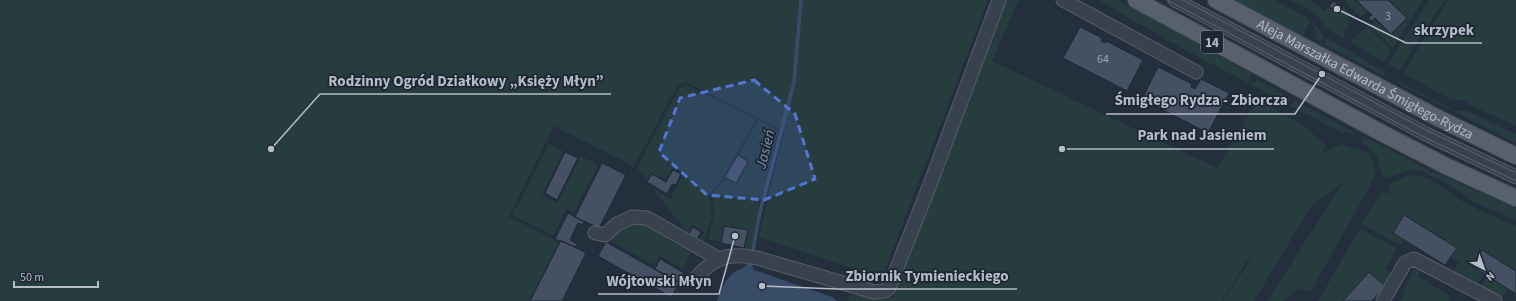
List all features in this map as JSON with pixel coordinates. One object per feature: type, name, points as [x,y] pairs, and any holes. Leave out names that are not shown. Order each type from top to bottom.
[{"type":"main road","name":"14","points":[[1136,0],[1380,132],[1446,166],[1516,198]]},
{"type":"main road","name":"Aleja Marszałka Edwarda Śmigłego-Rydza","points":[[1216,0],[1399,98],[1516,156]]},
{"type":"street","points":[[694,280],[708,266],[719,259],[730,255],[752,257],[874,292],[885,291],[889,288],[929,187],[999,0]]},
{"type":"street","points":[[1063,0],[1196,72]]},
{"type":"street","points":[[1175,0],[1426,134],[1516,177]]},
{"type":"street","points":[[595,234],[604,235],[617,224],[632,217],[647,218],[719,259]]},
{"type":"street","points":[[1384,301],[1405,263],[1414,259],[1496,301]]},
{"type":"highlighted area","points":[[754,80],[795,114],[815,179],[764,200],[707,195],[659,152],[680,98]]},
{"type":"green space","points":[[0,0],[988,0],[882,278],[759,237],[784,131],[686,82],[678,85],[634,166],[554,126],[509,217],[559,242],[529,301],[0,301]]},
{"type":"green space","points":[[1003,0],[1019,0],[992,61],[1217,168],[1258,99],[1304,126],[1327,146],[1322,152],[1343,144],[1366,152],[1372,159],[1376,175],[1311,291],[1299,288],[1283,301],[1267,301],[1343,183],[1311,206],[1254,301],[1223,301],[1245,268],[1255,248],[1222,301],[848,301],[850,294],[887,299],[893,297]]},
{"type":"green space","points":[[1099,0],[1118,0],[1252,74],[1248,83],[1255,83],[1257,79],[1290,98],[1287,104],[1169,41]]},
{"type":"green space","points":[[1235,0],[1274,0],[1308,18],[1324,36],[1321,42],[1315,39],[1316,32],[1311,22],[1306,28],[1303,36]]},
{"type":"green space","points":[[1290,0],[1311,0],[1324,11],[1328,7],[1336,14],[1343,7],[1347,11],[1350,25],[1344,31],[1346,34],[1343,38],[1326,28],[1315,13]]},
{"type":"green space","points":[[1346,0],[1355,0],[1367,11],[1361,17],[1346,3]]},
{"type":"green space","points":[[1389,0],[1423,0],[1393,48],[1370,26],[1375,20],[1391,35],[1408,18]]},
{"type":"green space","points":[[1429,0],[1444,0],[1399,71],[1389,65],[1389,63]]},
{"type":"green space","points":[[1448,0],[1516,0],[1516,126],[1468,104],[1468,101],[1452,100],[1403,73]]},
{"type":"green space","points":[[1367,26],[1391,50],[1384,62],[1350,42]]},
{"type":"green space","points":[[1327,38],[1385,72],[1383,75],[1389,79],[1324,44]]},
{"type":"green space","points":[[1398,81],[1450,108],[1450,110],[1397,83]]},
{"type":"green space","points":[[686,85],[755,119],[721,181],[709,193],[712,216],[703,243],[699,240],[704,232],[692,225],[688,234],[652,188],[670,199],[684,173],[673,168],[666,179],[652,173],[646,180],[637,168],[679,88]]},
{"type":"green space","points":[[1294,100],[1355,132],[1352,134],[1346,131],[1345,134],[1291,106]]},
{"type":"green space","points":[[1466,110],[1516,134],[1516,143],[1452,111]]},
{"type":"green space","points":[[759,120],[778,131],[762,199],[760,199],[752,248],[745,247],[748,229],[724,225],[721,242],[708,239],[714,215],[712,194],[726,179],[737,184],[749,162],[745,159],[748,157],[741,156],[740,153]]},
{"type":"green space","points":[[1363,136],[1429,170],[1430,174],[1432,171],[1516,208],[1516,220],[1472,201],[1451,186],[1422,171],[1409,170],[1386,178],[1382,174],[1377,156],[1362,142]]},
{"type":"green space","points":[[549,143],[563,151],[542,195],[557,203],[581,156],[598,165],[574,212],[567,209],[554,235],[512,216]]},
{"type":"green space","points":[[1410,175],[1432,181],[1471,206],[1516,226],[1516,271],[1482,250],[1472,266],[1484,274],[1477,284],[1453,272],[1459,262],[1451,257],[1456,247],[1405,215],[1393,233],[1404,240],[1401,245],[1361,224],[1382,191],[1389,194],[1389,184]]},
{"type":"green space","points":[[633,222],[644,224],[691,253],[683,269],[660,256],[654,265],[607,239],[620,227]]},
{"type":"green space","points":[[1360,229],[1397,248],[1386,268],[1391,276],[1385,286],[1343,301],[1318,301]]},
{"type":"green space","points":[[1419,266],[1422,268],[1418,276],[1450,296],[1448,299],[1451,301],[1399,301],[1403,296],[1404,290],[1413,270],[1416,271]]},
{"type":"green space","points":[[1487,276],[1508,289],[1502,298],[1481,286]]},
{"type":"water","points":[[748,263],[752,264],[754,270],[832,297],[837,301],[717,301],[722,287],[728,278]]},
{"type":"building","points":[[1356,0],[1388,0],[1407,18],[1391,34],[1375,18],[1372,21],[1368,18],[1372,15]]},
{"type":"building","points":[[1334,1],[1341,8],[1336,13],[1329,6]]},
{"type":"building","points":[[1080,27],[1102,38],[1101,41],[1105,43],[1106,41],[1143,60],[1127,91],[1063,58]]},
{"type":"building","points":[[1158,67],[1192,84],[1191,87],[1195,89],[1201,79],[1229,93],[1208,133],[1142,99]]},
{"type":"building","points":[[565,152],[578,158],[557,200],[545,193]]},
{"type":"building","points":[[738,155],[748,162],[736,183],[725,177]]},
{"type":"building","points":[[602,163],[626,175],[599,228],[575,217]]},
{"type":"building","points":[[673,170],[681,174],[676,185],[672,184],[667,194],[647,182],[652,174],[666,182]]},
{"type":"building","points":[[568,213],[584,222],[583,225],[578,223],[570,240],[577,244],[575,247],[555,239]]},
{"type":"building","points":[[1404,215],[1457,248],[1445,265],[1393,233]]},
{"type":"building","points":[[724,226],[748,230],[744,248],[721,243]]},
{"type":"building","points":[[693,227],[701,232],[697,239],[689,234]]},
{"type":"building","points":[[561,240],[586,253],[562,301],[530,301]]},
{"type":"building","points":[[606,242],[679,283],[671,297],[598,256]]},
{"type":"building","points":[[1482,250],[1516,271],[1516,294],[1472,266]]},
{"type":"building","points":[[660,259],[684,273],[679,282],[655,269]]},
{"type":"building","points":[[1369,272],[1385,286],[1372,301],[1343,301]]},
{"type":"waterway","name":"Jasień","points":[[752,255],[760,212],[794,82],[801,0]]},
{"type":"tram line","points":[[1167,0],[1420,135],[1516,181]]},
{"type":"tram line","points":[[1183,0],[1426,130],[1516,173]]},
{"type":"place","name":"skrzypek","points":[[1337,9]]},
{"type":"place","name":"Śmigłego Rydza - Zbiorcza","points":[[1322,74]]},
{"type":"place","name":"Rodzinny Ogród Działkowy „Księży Młyn”","points":[[271,149]]},
{"type":"place","name":"Park nad Jasieniem","points":[[1062,149]]},
{"type":"place","name":"Wójtowski Młyn","points":[[735,236]]},
{"type":"place","name":"Zbiornik Tymienieckiego","points":[[762,286]]}]
